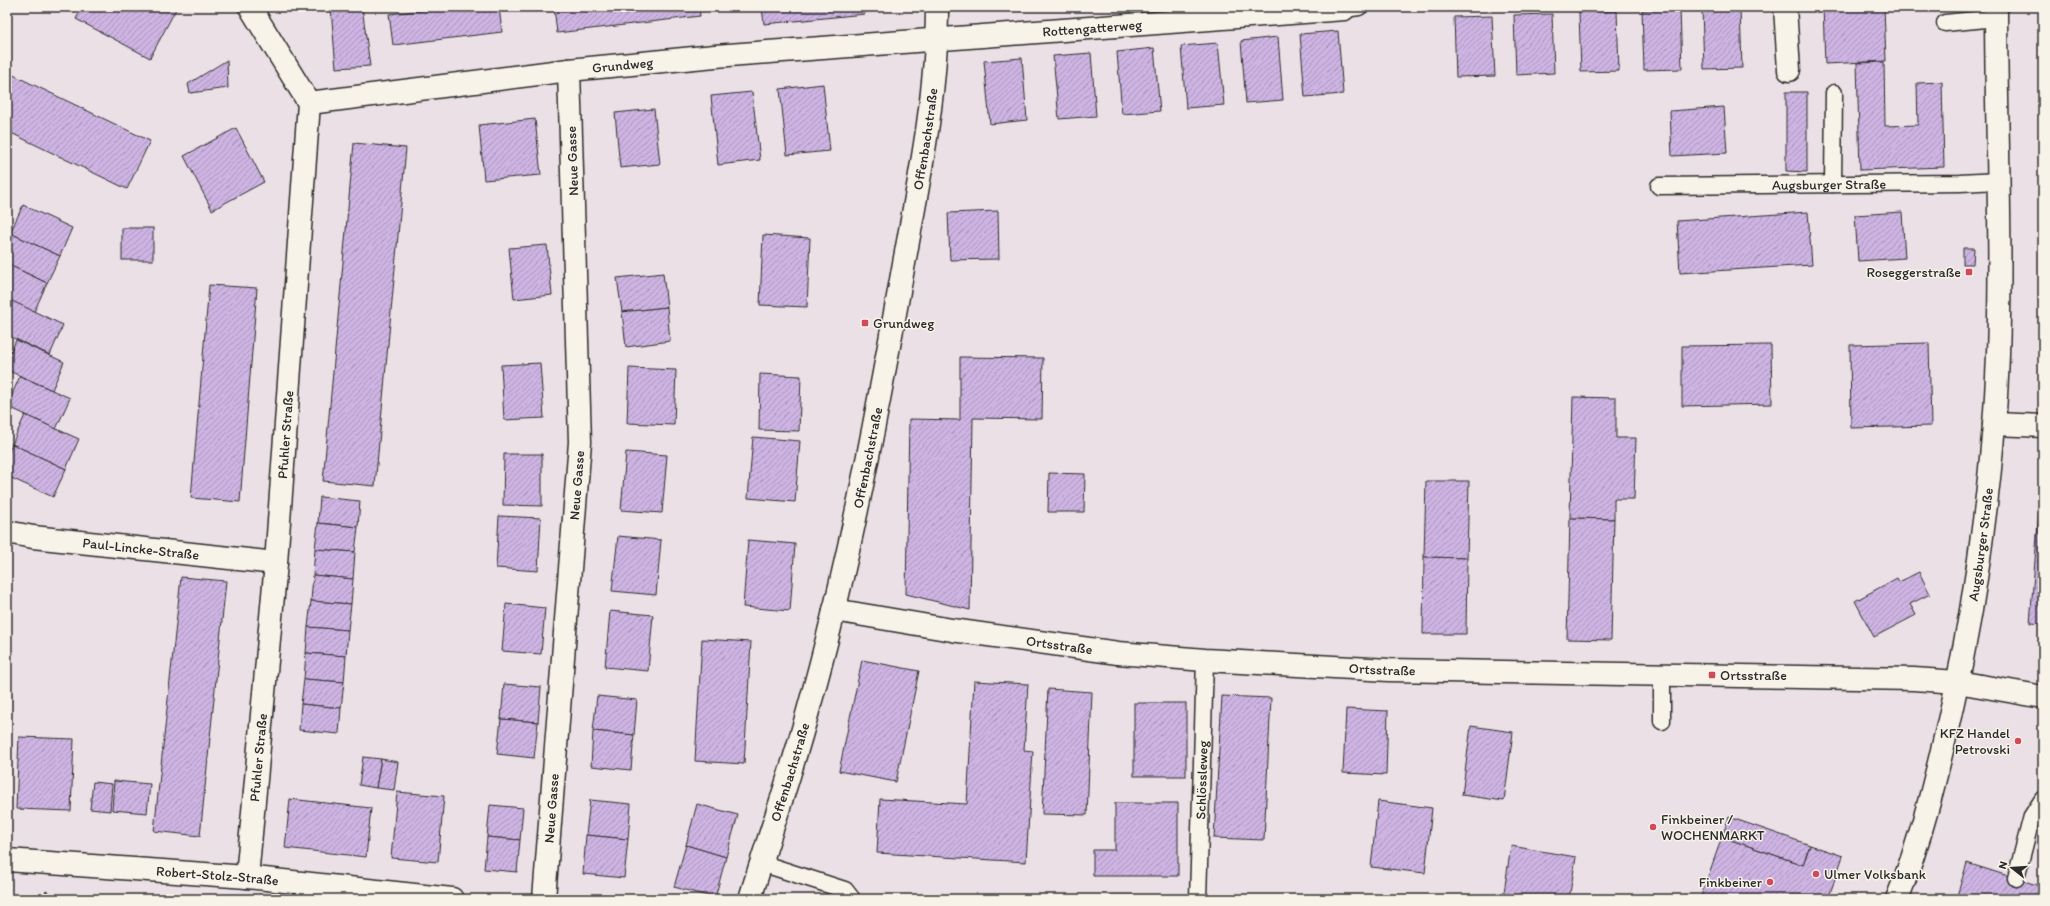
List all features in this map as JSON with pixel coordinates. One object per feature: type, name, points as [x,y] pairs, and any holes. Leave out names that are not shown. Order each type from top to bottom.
[{"type":"street","points":[[250,7],[309,103]]},
{"type":"street","name":"Offenbachstraße","points":[[750,899],[786,788],[809,709],[834,610],[885,367],[925,144],[937,38],[937,7]]},
{"type":"street","points":[[1786,7],[1788,70]]},
{"type":"street","name":"Rottengatterweg","points":[[937,38],[1351,8]]},
{"type":"street","name":"Augsburger Straße","points":[[1897,899],[1907,875],[1939,765],[1958,682],[1980,558],[1994,424],[1999,279],[1996,13]]},
{"type":"street","name":"Grundweg","points":[[309,103],[569,70],[937,38]]},
{"type":"street","name":"Neue Gasse","points":[[544,899],[580,442],[569,70]]},
{"type":"street","name":"Pfuhler Straße","points":[[247,877],[276,563],[309,103]]},
{"type":"street","points":[[1994,424],[2043,426]]},
{"type":"street","name":"Paul-Lincke-Straße","points":[[7,532],[33,537],[276,563]]},
{"type":"street","name":"Ortsstraße","points":[[834,610],[952,630],[1110,652],[1205,660],[1389,670],[1899,678],[1958,682],[2043,697]]},
{"type":"street","name":"Robert-Stolz-Straße","points":[[7,860],[247,877],[452,899]]},
{"type":"lane","points":[[1945,23],[1996,13]]},
{"type":"lane","points":[[1833,184],[1834,93]]},
{"type":"lane","name":"Augsburger Straße","points":[[1660,186],[1960,183],[1998,181]]},
{"type":"lane","name":"Schlössleweg","points":[[1198,899],[1205,660]]},
{"type":"lane","points":[[1662,674],[1662,721]]},
{"type":"lane","points":[[2016,878],[2032,816],[2043,799]]},
{"type":"lane","points":[[761,863],[846,890],[852,899]]},
{"type":"building","points":[[82,7],[177,7],[150,58],[76,19]]},
{"type":"building","points":[[322,7],[362,7],[370,66],[336,68],[331,9],[322,10]]},
{"type":"building","points":[[454,7],[499,7],[502,32],[393,45],[389,14]]},
{"type":"building","points":[[554,7],[699,7],[700,16],[557,33]]},
{"type":"building","points":[[762,7],[865,7],[865,14],[764,24]]},
{"type":"building","points":[[1113,7],[1160,7],[1113,10]]},
{"type":"building","points":[[1823,7],[1884,7],[1886,61],[1825,64]]},
{"type":"building","points":[[1740,8],[1742,68],[1704,69],[1702,9]]},
{"type":"building","points":[[1680,9],[1682,69],[1644,70],[1642,10]]},
{"type":"building","points":[[1617,11],[1619,71],[1581,72],[1579,12]]},
{"type":"building","points":[[1552,14],[1554,73],[1516,75],[1514,15]]},
{"type":"building","points":[[1492,16],[1495,76],[1456,77],[1454,17]]},
{"type":"building","points":[[1338,31],[1343,94],[1305,97],[1300,34]]},
{"type":"building","points":[[1278,37],[1283,100],[1246,103],[1241,41]]},
{"type":"building","points":[[1218,43],[1224,105],[1186,108],[1181,46]]},
{"type":"building","points":[[1154,48],[1160,111],[1122,114],[1117,52]]},
{"type":"building","points":[[1091,53],[1096,116],[1059,119],[1053,56]]},
{"type":"building","points":[[1022,58],[1027,120],[990,124],[984,61]]},
{"type":"building","points":[[227,60],[228,88],[190,93],[188,84]]},
{"type":"building","points":[[1884,62],[1885,126],[1918,125],[1917,83],[1942,82],[1944,167],[1860,170],[1857,63]]},
{"type":"building","points":[[7,72],[150,141],[127,189],[7,131]]},
{"type":"building","points":[[823,84],[830,151],[787,155],[780,89]]},
{"type":"building","points":[[752,92],[760,160],[718,165],[711,96]]},
{"type":"building","points":[[1786,92],[1807,92],[1807,172],[1786,171]]},
{"type":"building","points":[[1724,107],[1727,153],[1672,156],[1670,111]]},
{"type":"building","points":[[654,109],[660,164],[620,168],[615,113]]},
{"type":"building","points":[[535,119],[541,175],[484,180],[479,125]]},
{"type":"building","points":[[236,128],[264,182],[212,210],[184,156]]},
{"type":"building","points":[[354,143],[406,148],[375,486],[323,481]]},
{"type":"building","points":[[23,205],[72,228],[60,256],[10,233]]},
{"type":"building","points":[[998,211],[999,259],[950,260],[948,213]]},
{"type":"building","points":[[1808,212],[1812,265],[1680,273],[1677,221]]},
{"type":"building","points":[[1902,212],[1905,258],[1858,261],[1855,215]]},
{"type":"building","points":[[122,228],[153,228],[153,260],[122,260]]},
{"type":"building","points":[[10,233],[60,256],[47,283],[7,264],[7,240]]},
{"type":"building","points":[[763,235],[810,238],[807,307],[760,305]]},
{"type":"building","points":[[547,245],[552,295],[514,299],[509,248]]},
{"type":"building","points":[[1963,248],[1974,248],[1973,264],[1963,264]]},
{"type":"building","points":[[7,264],[47,283],[34,312],[7,299]]},
{"type":"building","points":[[663,273],[667,307],[622,312],[617,278]]},
{"type":"building","points":[[209,285],[257,288],[240,502],[191,498]]},
{"type":"building","points":[[10,300],[63,325],[50,355],[7,335],[7,306]]},
{"type":"building","points":[[667,307],[670,341],[626,347],[622,312]]},
{"type":"building","points":[[16,340],[64,362],[52,390],[7,370],[7,360]]},
{"type":"building","points":[[1929,343],[1931,426],[1851,428],[1850,345]]},
{"type":"building","points":[[1771,345],[1772,404],[1682,406],[1682,346]]},
{"type":"building","points":[[960,357],[1043,358],[1042,419],[973,418],[970,610],[906,594],[909,419],[960,420]]},
{"type":"building","points":[[540,363],[544,418],[504,420],[501,365]]},
{"type":"building","points":[[629,368],[676,370],[674,425],[627,423]]},
{"type":"building","points":[[760,374],[801,376],[799,431],[759,430]]},
{"type":"building","points":[[20,376],[70,398],[56,429],[7,406]]},
{"type":"building","points":[[1573,397],[1616,398],[1616,438],[1636,438],[1634,499],[1614,499],[1614,519],[1570,518]]},
{"type":"building","points":[[25,415],[79,439],[66,469],[12,444]]},
{"type":"building","points":[[753,437],[800,441],[795,502],[748,498]]},
{"type":"building","points":[[12,444],[66,469],[53,497],[7,476],[7,455]]},
{"type":"building","points":[[626,452],[667,455],[662,513],[621,510]]},
{"type":"building","points":[[504,454],[542,454],[542,506],[503,505]]},
{"type":"building","points":[[1049,473],[1085,474],[1084,512],[1048,512]]},
{"type":"building","points":[[1426,481],[1469,481],[1467,558],[1424,557]]},
{"type":"building","points":[[2041,485],[2043,486],[2043,624],[2030,623]]},
{"type":"building","points":[[320,497],[360,501],[358,527],[318,523]]},
{"type":"building","points":[[499,516],[541,518],[538,571],[496,568]]},
{"type":"building","points":[[1570,518],[1614,519],[1611,640],[1567,639]]},
{"type":"building","points":[[318,523],[358,527],[355,552],[315,549]]},
{"type":"building","points":[[618,536],[661,540],[656,595],[612,591]]},
{"type":"building","points":[[748,540],[795,544],[790,611],[743,607]]},
{"type":"building","points":[[315,549],[355,552],[353,579],[313,575]]},
{"type":"building","points":[[1424,557],[1467,558],[1466,634],[1423,634]]},
{"type":"building","points":[[1919,572],[1930,594],[1910,604],[1916,615],[1874,637],[1855,601],[1897,578],[1899,582]]},
{"type":"building","points":[[313,575],[353,579],[351,604],[311,601]]},
{"type":"building","points":[[181,577],[226,581],[200,836],[154,831]]},
{"type":"building","points":[[311,601],[351,604],[348,630],[308,627]]},
{"type":"building","points":[[506,604],[545,608],[541,654],[502,651]]},
{"type":"building","points":[[610,611],[653,615],[648,671],[605,667]]},
{"type":"building","points":[[308,627],[348,630],[346,656],[306,653]]},
{"type":"building","points":[[702,639],[751,642],[744,764],[695,761]]},
{"type":"building","points":[[306,653],[346,656],[344,682],[304,679]]},
{"type":"building","points":[[862,660],[919,671],[896,782],[839,771]]},
{"type":"building","points":[[304,679],[344,682],[341,708],[301,704]]},
{"type":"building","points":[[974,681],[1028,684],[1024,750],[1033,751],[1026,862],[877,853],[880,799],[967,804]]},
{"type":"building","points":[[504,684],[541,687],[538,722],[501,719]]},
{"type":"building","points":[[1048,689],[1092,692],[1087,815],[1042,814]]},
{"type":"building","points":[[597,696],[637,700],[634,735],[593,731]]},
{"type":"building","points":[[1222,696],[1271,698],[1264,840],[1214,838]]},
{"type":"building","points":[[1134,703],[1186,703],[1186,776],[1134,776]]},
{"type":"building","points":[[301,704],[341,708],[339,734],[299,730]]},
{"type":"building","points":[[1346,709],[1388,711],[1386,775],[1343,773]]},
{"type":"building","points":[[501,719],[538,722],[534,758],[497,754]]},
{"type":"building","points":[[1471,726],[1513,732],[1504,801],[1462,795]]},
{"type":"building","points":[[593,731],[634,735],[631,770],[591,766]]},
{"type":"building","points":[[19,737],[74,739],[71,811],[16,809]]},
{"type":"building","points":[[363,757],[381,759],[376,788],[359,785]]},
{"type":"building","points":[[381,759],[398,762],[394,790],[376,788]]},
{"type":"building","points":[[114,781],[150,784],[147,813],[112,810]]},
{"type":"building","points":[[93,782],[112,784],[110,811],[90,809]]},
{"type":"building","points":[[397,792],[444,796],[438,862],[391,858]]},
{"type":"building","points":[[290,799],[371,808],[366,857],[285,848]]},
{"type":"building","points":[[590,800],[631,804],[628,839],[586,835]]},
{"type":"building","points":[[1378,801],[1432,808],[1425,873],[1371,867]]},
{"type":"building","points":[[1115,803],[1178,803],[1178,876],[1093,876],[1093,850],[1115,850]]},
{"type":"building","points":[[697,804],[738,815],[726,857],[686,845]]},
{"type":"building","points":[[490,805],[523,808],[520,840],[487,837]]},
{"type":"building","points":[[1729,817],[1810,845],[1803,865],[1722,837]]},
{"type":"building","points":[[586,835],[628,839],[624,878],[583,874]]},
{"type":"building","points":[[487,837],[520,840],[517,872],[484,869]]},
{"type":"building","name":"Finkbeiner","points":[[1722,837],[1803,865],[1810,845],[1843,856],[1828,899],[1700,899]]},
{"type":"building","points":[[686,845],[726,857],[715,898],[674,887]]},
{"type":"building","points":[[1511,846],[1576,857],[1569,899],[1503,899]]},
{"type":"building","points":[[1967,863],[2043,887],[2043,899],[1956,899]]},
{"type":"building","points":[[46,891],[59,899],[41,899]]},
{"type":"building","points":[[1110,896],[1164,896],[1164,899],[1110,899]]},
{"type":"place","name":"Roseggerstraße","points":[[1969,272]]},
{"type":"place","name":"Grundweg","points":[[865,323]]},
{"type":"place","name":"Ortsstraße","points":[[1712,675]]},
{"type":"place","name":"KFZ Handel Petrovski","points":[[2018,741]]},
{"type":"place","name":"Finkbeiner / WOCHENMARKT","points":[[1653,827]]},
{"type":"place","name":"Ulmer Volksbank","points":[[1816,874]]},
{"type":"place","name":"Finkbeiner","points":[[1770,882]]}]
